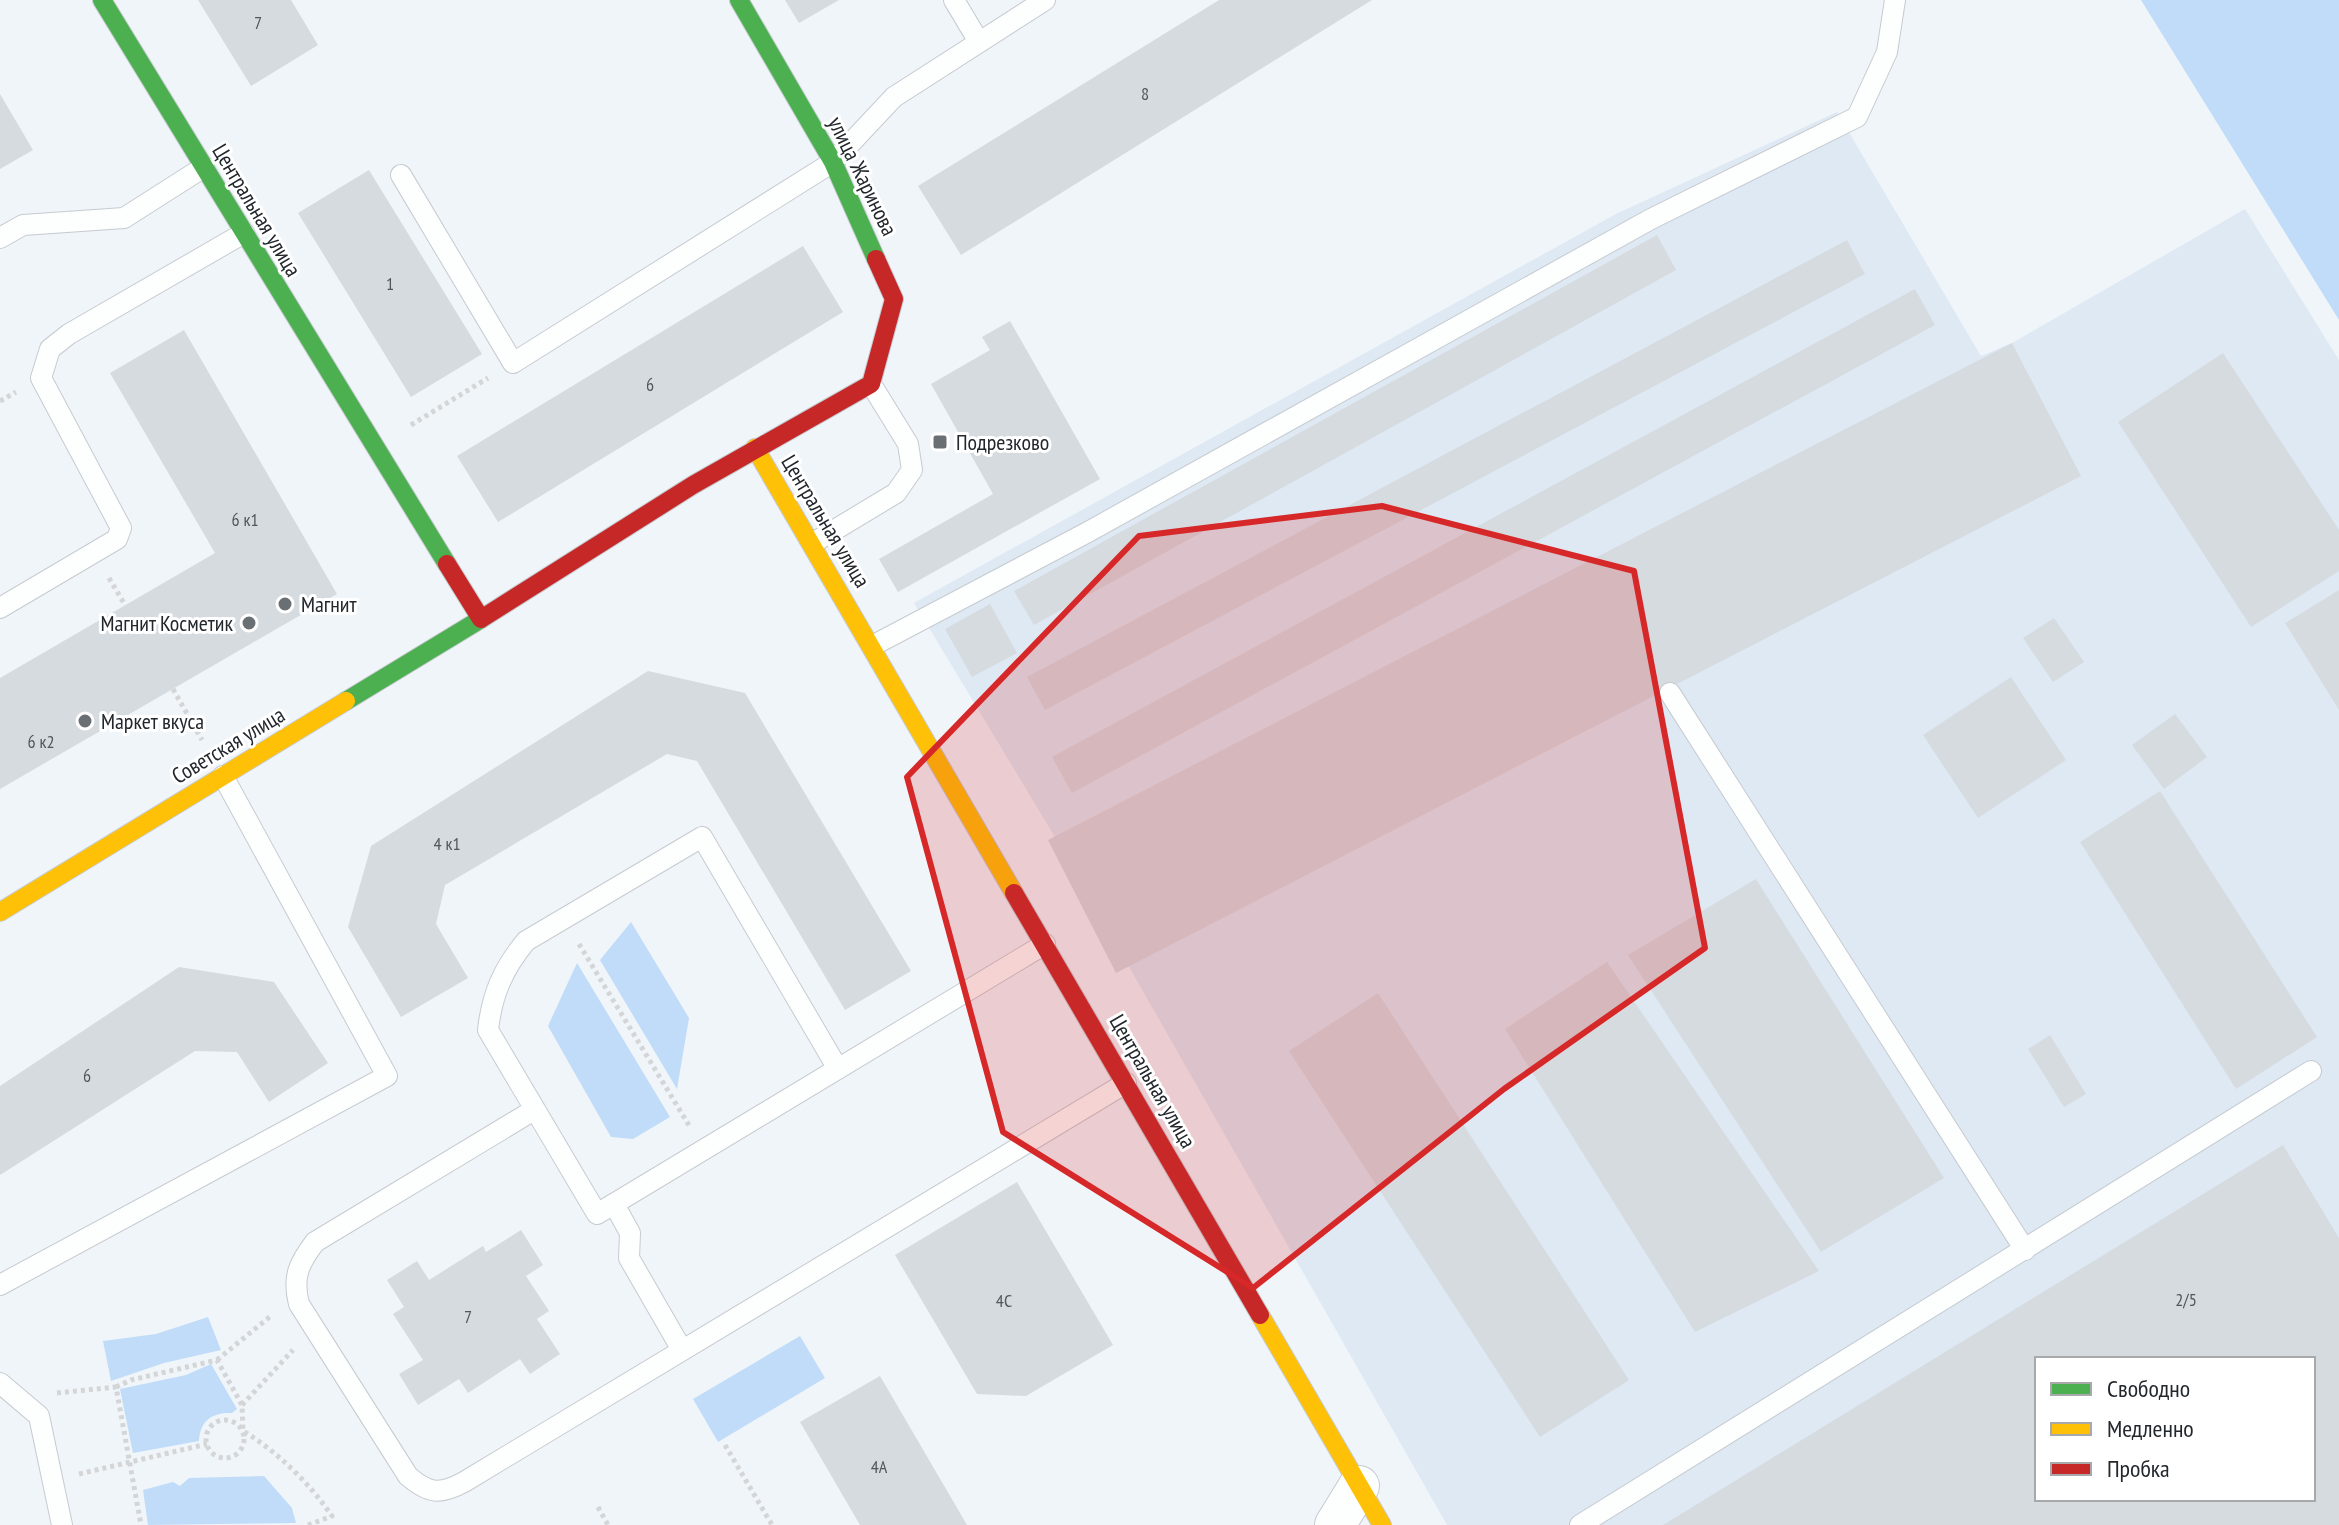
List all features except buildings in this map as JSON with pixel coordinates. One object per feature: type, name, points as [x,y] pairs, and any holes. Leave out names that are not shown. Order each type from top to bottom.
[{"type":"street","name":"Центральная улица","points":[[102,0],[481,619],[755,448],[1382,1525]]},
{"type":"street","name":"улица Жаринова","points":[[739,0],[833,162],[894,299],[871,384]]},
{"type":"street","points":[[755,448],[871,384]]},
{"type":"street","name":"Советская улица","points":[[0,912],[481,619]]},
{"type":"street","points":[[1335,1525],[1359,1486]]},
{"type":"lane","points":[[954,0],[979,42]]},
{"type":"lane","points":[[401,175],[513,363],[833,162],[894,97],[1045,0]]},
{"type":"lane","points":[[872,646],[1088,532],[1651,219],[1857,117],[1887,52],[1895,0]]},
{"type":"lane","points":[[0,238],[23,225],[124,218],[204,167]]},
{"type":"lane","points":[[0,608],[117,539],[121,528],[41,378],[50,349],[69,334],[244,233]]},
{"type":"lane","points":[[813,543],[896,493],[912,470],[908,444],[871,384]]},
{"type":"lane","points":[[1670,693],[2025,1250]]},
{"type":"lane","points":[[0,1285],[387,1076],[223,776]]},
{"type":"lane","points":[[838,1069],[702,837],[526,941],[509,962],[490,1007],[488,1030],[597,1214],[704,1150],[1045,944]]},
{"type":"lane","points":[[1580,1525],[2311,1071]]},
{"type":"lane","points":[[534,1110],[315,1242],[299,1263],[297,1295],[314,1328],[408,1476],[426,1491],[444,1493],[1126,1083]]},
{"type":"lane","points":[[614,1204],[630,1233],[629,1258],[682,1350]]},
{"type":"lane","points":[[0,1383],[20,1396],[39,1416],[62,1525]]},
{"type":"path","points":[[423,419],[513,363]]},
{"type":"path","points":[[173,689],[223,776]]},
{"type":"path","points":[[564,919],[704,1150]]},
{"type":"path","points":[[20,1396],[116,1387],[131,1380],[217,1360],[297,1295]]},
{"type":"path","points":[[242,1405],[314,1328]]},
{"type":"path","points":[[217,1360],[242,1405],[243,1431],[244,1444],[237,1454],[225,1459],[213,1455],[207,1444],[207,1433],[213,1424],[224,1420],[235,1423],[243,1431],[261,1442],[318,1496],[332,1516],[308,1525]]},
{"type":"path","points":[[116,1387],[141,1525]]},
{"type":"path","points":[[52,1480],[207,1444]]},
{"type":"path","points":[[725,1445],[772,1525]]},
{"type":"path","points":[[598,1507],[608,1525]]},
{"type":"highlighted area","points":[[1382,506],[1634,571],[1705,948],[1504,1089],[1253,1288],[1003,1132],[907,777],[1139,536]]},
{"type":"shaded area","points":[[2141,0],[2339,0],[2339,320]]},
{"type":"shaded area","points":[[1837,112],[1981,356],[2012,343],[2245,209],[2339,360],[2339,1525],[1447,1525],[1058,842],[914,603],[1616,214]]},
{"type":"shaded area","points":[[631,922],[689,1018],[677,1089],[600,960]]},
{"type":"shaded area","points":[[577,963],[670,1117],[633,1139],[611,1137],[548,1026]]},
{"type":"shaded area","points":[[208,1317],[221,1350],[164,1363],[111,1381],[103,1341],[156,1334]]},
{"type":"shaded area","points":[[800,1336],[825,1378],[718,1442],[693,1399]]},
{"type":"shaded area","points":[[211,1364],[237,1409],[208,1419],[199,1441],[133,1453],[120,1389],[186,1375]]},
{"type":"shaded area","points":[[264,1476],[292,1508],[296,1523],[148,1525],[143,1490],[173,1482],[180,1486],[189,1478]]},
{"type":"traffic: fast","points":[[102,0],[447,564]]},
{"type":"traffic: fast","points":[[739,0],[833,162],[876,259]]},
{"type":"traffic: fast","points":[[346,701],[481,619]]},
{"type":"traffic: slow","points":[[755,448],[1014,893]]},
{"type":"traffic: slow","points":[[0,912],[346,701]]},
{"type":"traffic: slow","points":[[1260,1315],[1382,1525]]},
{"type":"traffic: jam","points":[[447,564],[481,619],[693,485],[871,384],[894,299],[876,259]]},
{"type":"traffic: jam","points":[[1014,893],[1260,1315]]},
{"type":"place","name":"Подрезково","points":[[940,442]]},
{"type":"place","name":"Магнит","points":[[285,604]]},
{"type":"place","name":"Магнит Косметик","points":[[249,623]]},
{"type":"place","name":"Маркет вкуса","points":[[85,721]]}]
